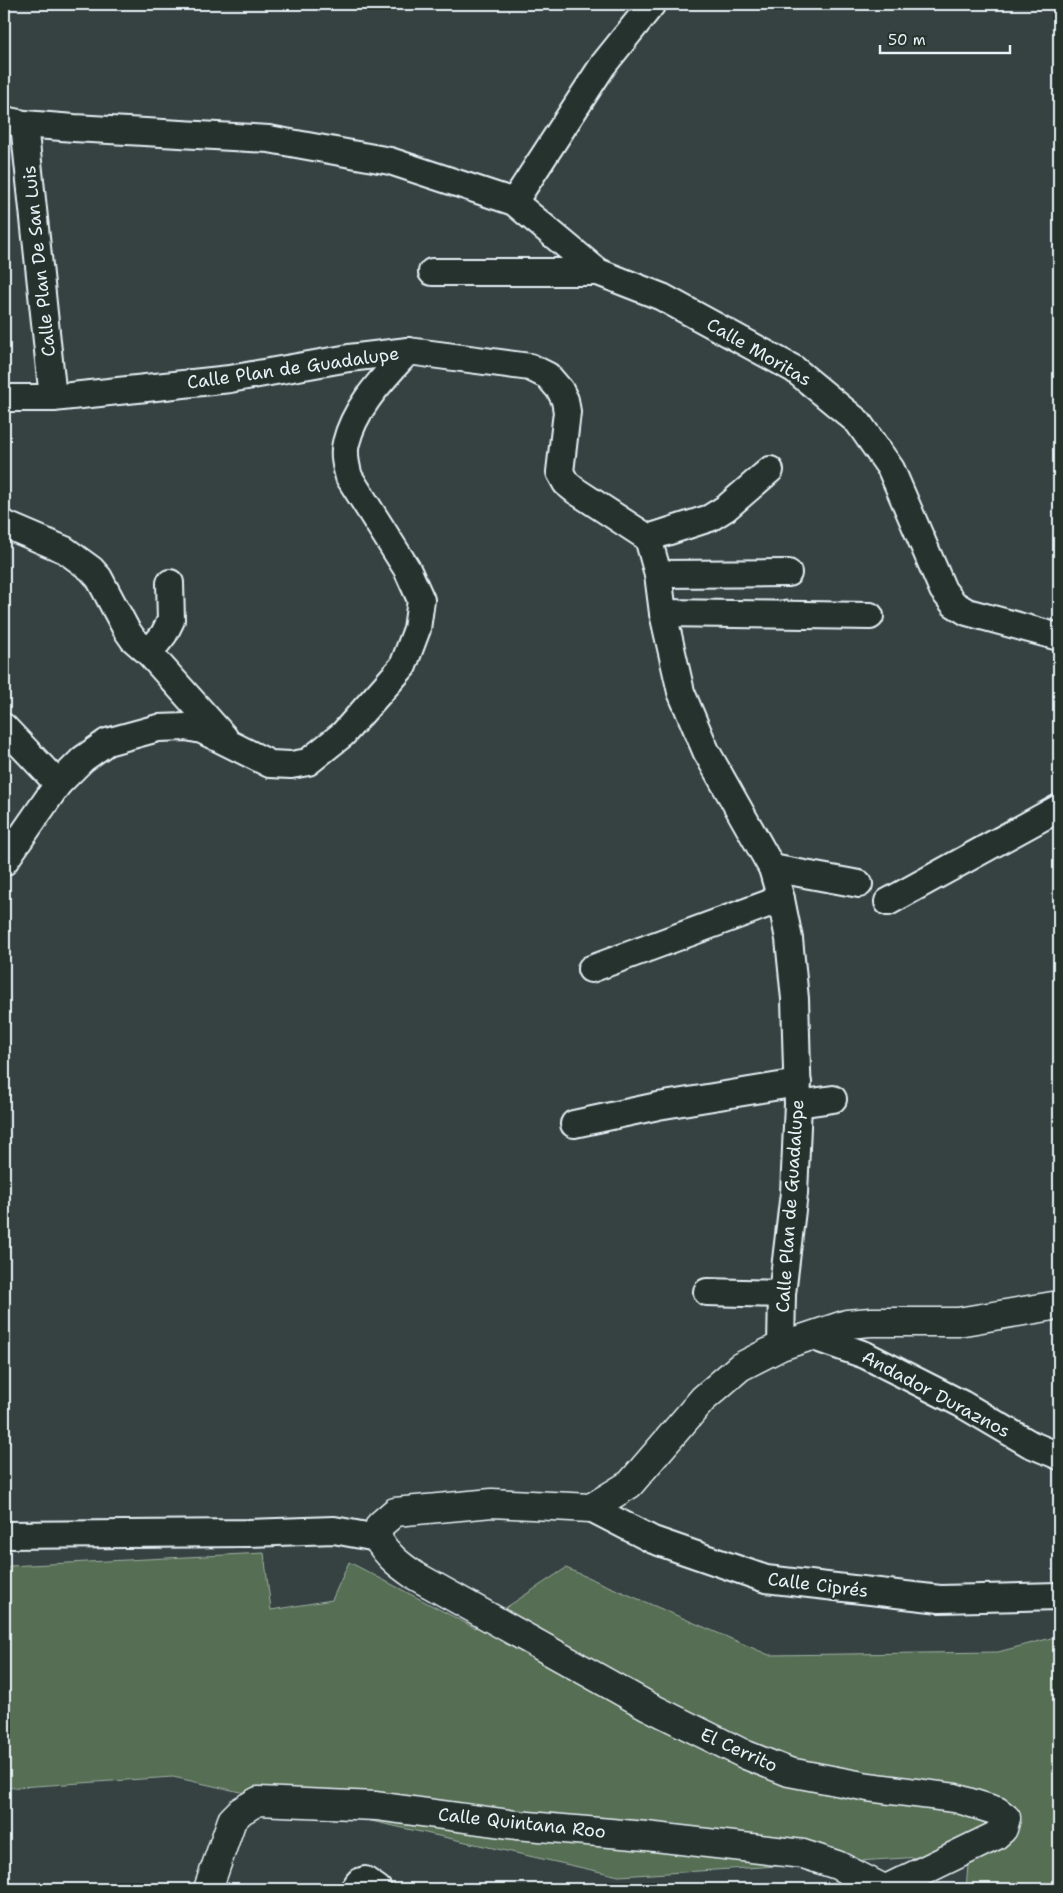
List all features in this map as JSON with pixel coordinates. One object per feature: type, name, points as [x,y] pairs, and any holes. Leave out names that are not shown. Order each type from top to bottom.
[{"type":"main road","points":[[377,1538],[380,1525],[394,1512],[492,1503],[591,1508],[620,1492],[630,1484],[710,1392],[740,1367],[782,1346],[811,1336],[847,1324],[871,1322],[958,1322],[1059,1305]]},
{"type":"main road","name":"El Cerrito","points":[[377,1538],[385,1552],[395,1562],[414,1575],[648,1706],[746,1755],[789,1772],[868,1787],[956,1798],[997,1811],[1006,1818],[1003,1829],[995,1836],[885,1889]]},
{"type":"main road","name":"Calle Quintana Roo","points":[[208,1889],[232,1820],[241,1811],[258,1801],[376,1806],[516,1824],[646,1836],[803,1854],[837,1865],[885,1889]]},
{"type":"street","points":[[14,122],[268,139],[390,161],[514,202],[603,65],[652,4]]},
{"type":"street","name":"Calle Plan De San Luis","points":[[14,122],[53,398]]},
{"type":"street","name":"Calle Moritas","points":[[514,202],[598,272],[662,297],[794,368],[807,378],[858,422],[891,469],[944,590],[954,604],[967,612],[1059,637]]},
{"type":"street","points":[[432,272],[598,272]]},
{"type":"street","points":[[4,862],[58,784],[83,759],[107,742],[158,728],[187,727],[202,730],[270,764],[291,765],[308,762],[343,734],[404,666],[417,629],[420,600],[407,569],[349,477],[345,462],[345,444],[356,416],[375,388],[408,351]]},
{"type":"street","name":"Calle Plan de Guadalupe","points":[[4,398],[53,398],[230,379],[349,358],[408,351],[530,366],[548,376],[560,390],[565,400],[566,412],[560,472],[566,483],[576,492],[648,538],[658,574],[663,613],[681,692],[706,751],[772,868],[781,899],[789,940],[795,998],[798,1093],[794,1193],[782,1294],[782,1346]]},
{"type":"street","points":[[648,538],[710,518],[726,508],[770,470]]},
{"type":"street","points":[[4,524],[65,550],[91,569],[99,578],[126,630],[230,743]]},
{"type":"street","points":[[658,574],[788,573]]},
{"type":"street","points":[[149,653],[164,634],[170,620],[170,583]]},
{"type":"street","points":[[663,613],[870,616]]},
{"type":"street","points":[[4,727],[58,784]]},
{"type":"street","points":[[888,902],[1059,808]]},
{"type":"street","points":[[772,868],[859,884]]},
{"type":"street","points":[[591,969],[781,899]]},
{"type":"street","points":[[574,1124],[658,1106],[798,1093],[833,1099]]},
{"type":"street","points":[[707,1292],[782,1294]]},
{"type":"street","name":"Andador Duraznos","points":[[811,1336],[865,1355],[962,1404],[1030,1444],[1059,1456]]},
{"type":"street","name":"Calle Ciprés","points":[[591,1508],[653,1540],[766,1579],[940,1599],[1059,1596]]},
{"type":"street","points":[[4,1535],[248,1533],[334,1530],[377,1538]]},
{"type":"street","points":[[354,1889],[359,1882],[365,1880],[378,1889]]},
{"type":"green space","points":[[264,1553],[271,1610],[332,1600],[349,1562],[475,1628],[566,1568],[769,1655],[998,1652],[1059,1636],[1059,1889],[966,1889],[969,1854],[619,1876],[173,1777],[4,1788],[4,1576],[9,1566]]}]
